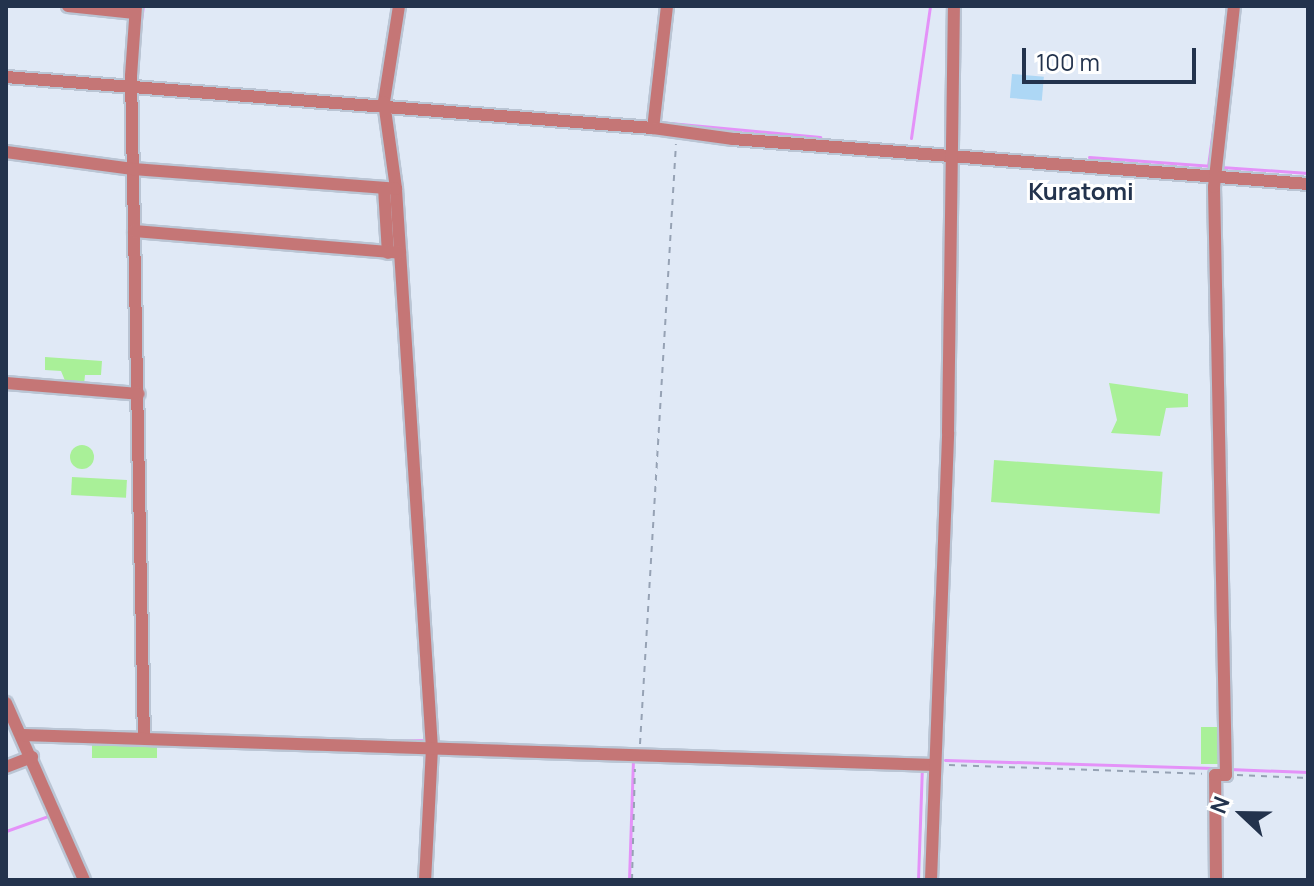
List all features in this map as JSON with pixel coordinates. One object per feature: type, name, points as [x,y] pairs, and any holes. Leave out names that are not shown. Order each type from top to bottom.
[{"type":"street","points":[[68,6],[136,9],[130,169],[134,231],[134,393],[144,738]]},
{"type":"street","points":[[399,6],[385,102],[432,748],[425,880]]},
{"type":"street","points":[[653,124],[667,6]]},
{"type":"street","points":[[931,880],[955,155],[954,6]]},
{"type":"street","points":[[1216,880],[1222,773],[1216,170],[1234,6]]},
{"type":"street","points":[[6,77],[385,102],[653,124],[696,134],[955,155],[1216,170],[1308,184]]},
{"type":"street","points":[[6,152],[130,169],[390,188]]},
{"type":"street","points":[[134,231],[394,253]]},
{"type":"street","points":[[6,383],[134,393]]},
{"type":"street","points":[[6,703],[23,735],[84,880]]},
{"type":"street","points":[[23,735],[638,751],[935,765]]},
{"type":"street","points":[[6,767],[32,757]]},
{"type":"path","points":[[632,880],[677,131]]},
{"type":"path","points":[[935,765],[1308,778]]},
{"type":"green space","points":[[45,357],[102,361],[101,375],[85,375],[84,385],[66,383],[61,371],[45,370]]},
{"type":"green space","points":[[1109,383],[1188,394],[1188,407],[1166,408],[1160,436],[1111,433],[1117,420]]},
{"type":"green space","points":[[82,445],[91,448],[94,457],[91,466],[82,469],[73,466],[70,457],[73,448]]},
{"type":"green space","points":[[994,460],[1163,472],[1160,514],[991,502]]},
{"type":"green space","points":[[72,477],[127,480],[126,498],[71,495]]},
{"type":"green space","points":[[1201,727],[1218,727],[1218,764],[1201,764]]},
{"type":"green space","points":[[92,741],[157,741],[157,758],[92,758]]},
{"type":"building","points":[[1012,74],[1044,77],[1042,101],[1010,98]]},
{"type":"waterway","points":[[140,27],[143,6]]},
{"type":"waterway","points":[[911,138],[930,6]]},
{"type":"waterway","points":[[1208,166],[1222,63]]},
{"type":"waterway","points":[[46,74],[120,80]]},
{"type":"waterway","points":[[141,81],[381,100]]},
{"type":"waterway","points":[[388,101],[652,122]]},
{"type":"waterway","points":[[659,122],[820,137]]},
{"type":"waterway","points":[[1089,157],[1213,166]]},
{"type":"waterway","points":[[1221,167],[1308,173]]},
{"type":"waterway","points":[[395,261],[408,465]]},
{"type":"waterway","points":[[381,741],[427,740]]},
{"type":"waterway","points":[[439,743],[631,749]]},
{"type":"waterway","points":[[629,880],[633,760]]},
{"type":"waterway","points":[[945,760],[1221,768]]},
{"type":"waterway","points":[[918,880],[922,768]]},
{"type":"waterway","points":[[1229,769],[1308,772]]},
{"type":"waterway","points":[[1221,780],[1222,880]]},
{"type":"waterway","points":[[6,831],[51,815]]},
{"type":"district","name":"Kuratomi","points":[[1081,191]]}]
